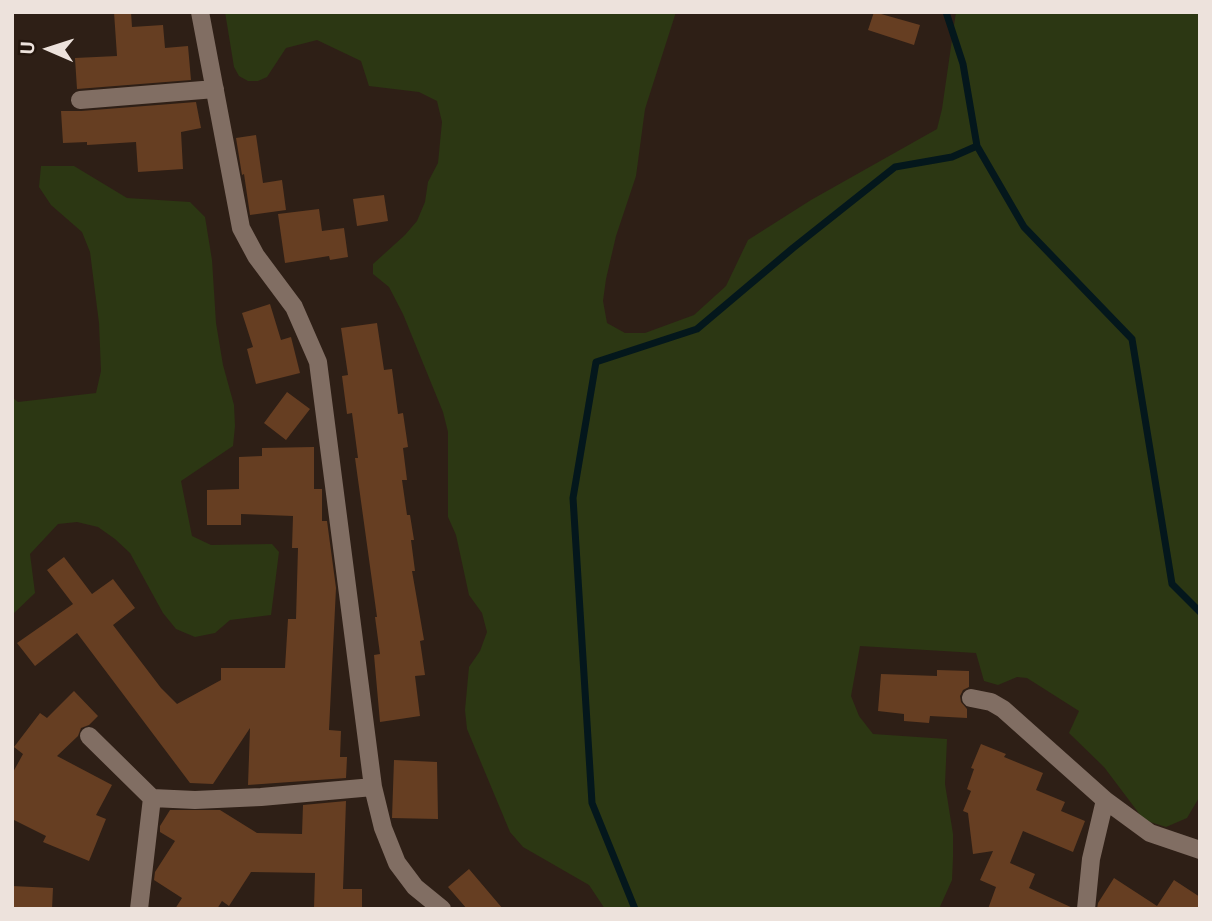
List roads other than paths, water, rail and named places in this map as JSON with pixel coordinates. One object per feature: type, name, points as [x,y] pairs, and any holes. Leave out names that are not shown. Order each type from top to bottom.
[{"type":"street","points":[[200,12],[241,228],[256,256],[294,307],[318,362],[373,787],[383,828],[397,863],[415,887],[442,909]]},
{"type":"street","points":[[80,100],[215,89]]},
{"type":"street","points":[[971,698],[991,702],[1003,709],[1105,800],[1150,832],[1200,850]]},
{"type":"street","points":[[89,736],[152,798],[195,800],[261,797],[373,787]]},
{"type":"street","points":[[139,909],[152,798]]},
{"type":"street","points":[[1086,909],[1091,859],[1105,800]]},
{"type":"waterway","points":[[946,12],[963,64],[977,146],[1024,227],[1132,339],[1172,584],[1200,612]]},
{"type":"waterway","points":[[635,909],[592,803],[573,498],[596,362],[697,329],[895,167],[952,157],[977,146]]}]
